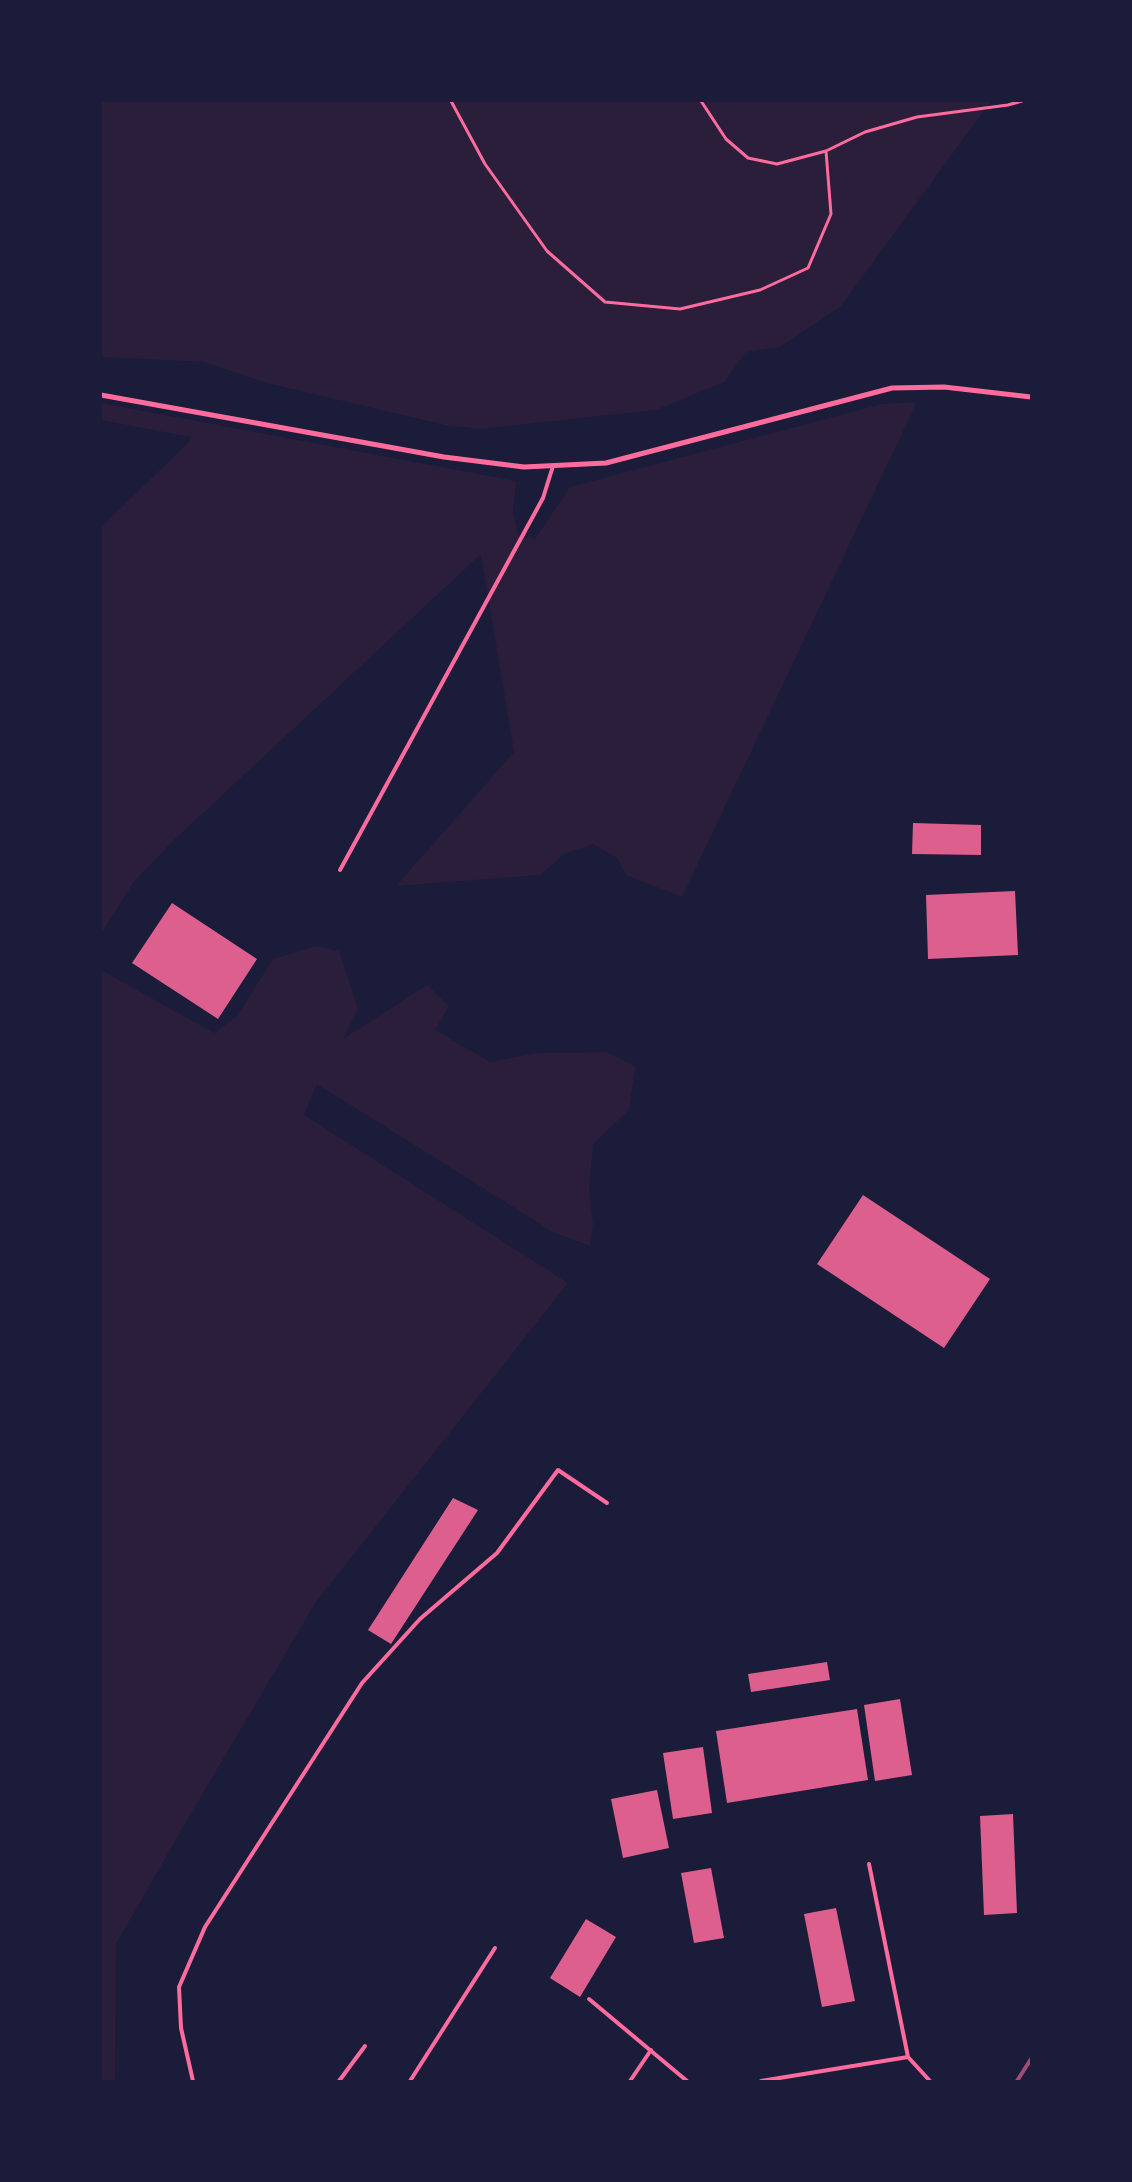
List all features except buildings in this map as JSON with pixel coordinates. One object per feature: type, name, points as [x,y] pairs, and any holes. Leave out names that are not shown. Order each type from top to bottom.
[{"type":"street","points":[[101,395],[444,457],[524,467],[606,464],[892,388],[944,387],[1031,397]]},
{"type":"lane","points":[[340,870],[543,498],[553,466]]},
{"type":"lane","points":[[193,2081],[181,2028],[179,1987],[201,1936],[362,1683],[420,1619],[497,1553],[558,1470],[608,1503]]},
{"type":"lane","points":[[869,1864],[908,2057],[930,2081]]},
{"type":"lane","points":[[410,2081],[495,1948]]},
{"type":"lane","points":[[589,1999],[687,2081]]},
{"type":"lane","points":[[338,2081],[365,2046]]},
{"type":"lane","points":[[630,2081],[651,2050]]},
{"type":"lane","points":[[761,2081],[908,2057]]},
{"type":"path","points":[[451,101],[485,164],[547,251],[605,302],[680,309],[760,290],[808,268],[830,214],[826,151]]},
{"type":"path","points":[[701,101],[726,139],[748,158],[777,164],[826,151],[865,132],[917,116],[1008,105],[1022,101]]},
{"type":"shaded area","points":[[101,101],[991,101],[841,306],[780,347],[746,352],[724,382],[656,410],[480,429],[445,425],[267,383],[204,362],[101,357]]},
{"type":"shaded area","points":[[917,402],[682,897],[626,875],[617,858],[593,844],[564,854],[540,875],[396,886],[514,752],[481,554],[172,842],[133,883],[101,934],[101,527],[188,443],[190,437],[101,420],[101,403],[516,481],[513,512],[518,535],[535,539],[570,487],[882,404]]},
{"type":"shaded area","points":[[316,946],[339,951],[358,1009],[343,1039],[427,985],[449,1006],[435,1030],[490,1062],[537,1053],[607,1052],[635,1066],[629,1110],[593,1144],[589,1189],[593,1225],[590,1246],[553,1232],[317,1084],[304,1115],[568,1283],[316,1602],[193,1810],[116,1944],[115,2081],[101,2081],[101,970],[214,1033],[237,1016],[273,959]]},
{"type":"railway","points":[[1017,2081],[1031,2059]]}]
